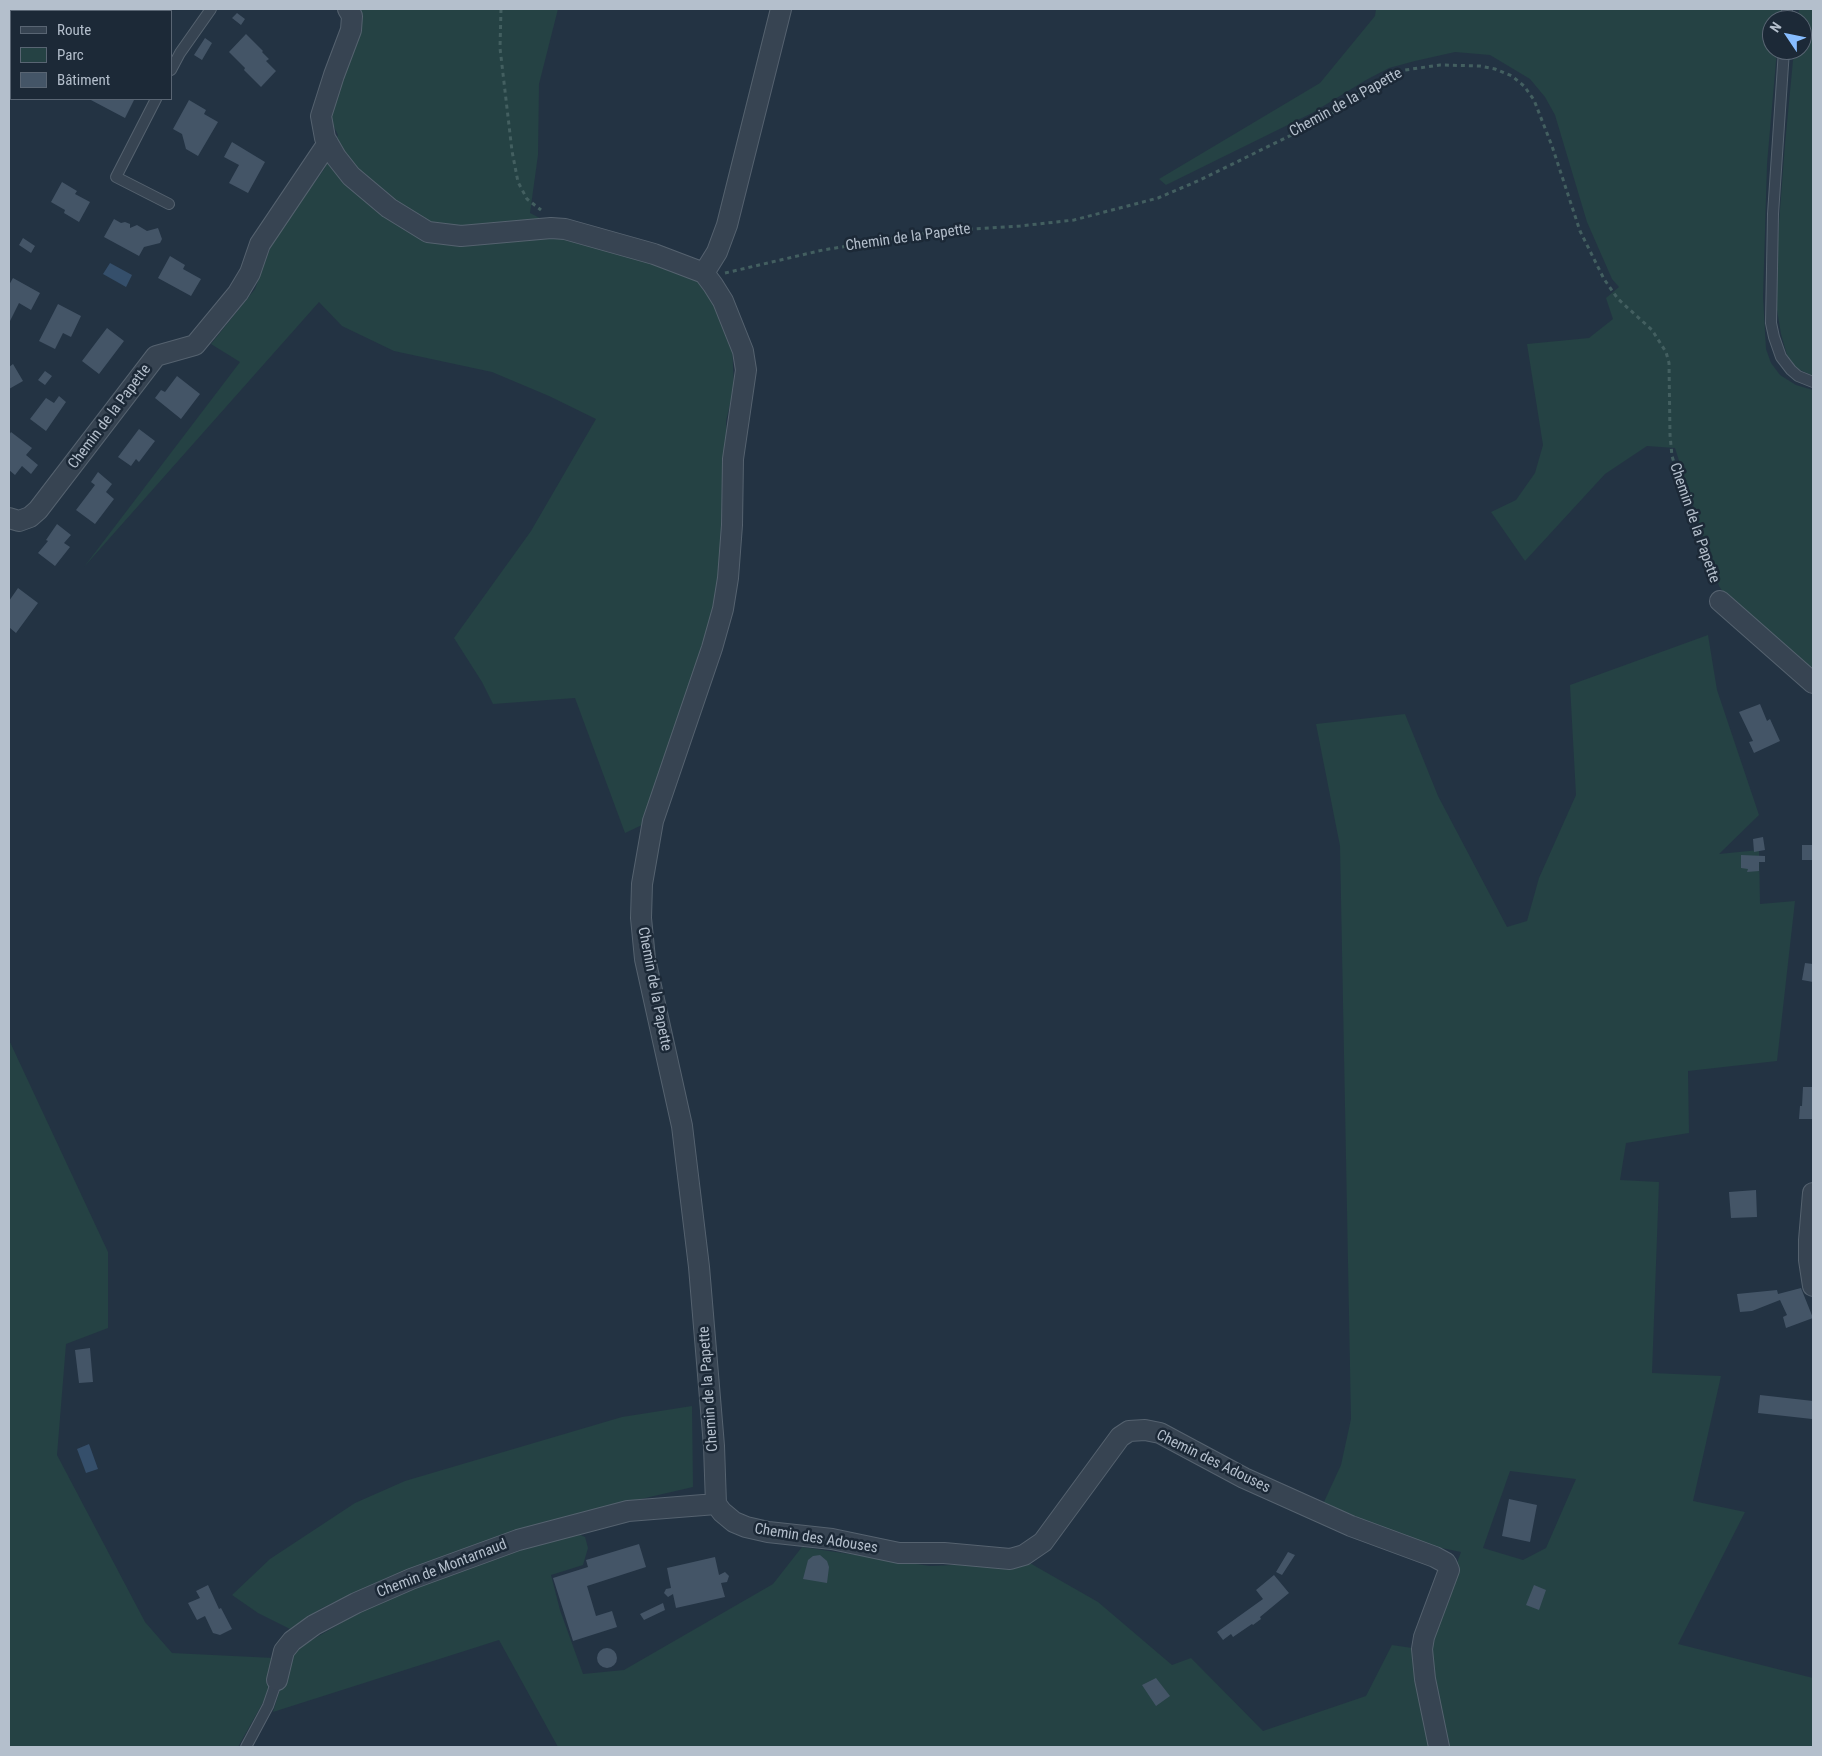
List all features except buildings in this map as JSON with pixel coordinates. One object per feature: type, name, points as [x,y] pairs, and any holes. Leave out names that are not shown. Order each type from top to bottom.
[{"type":"street","points":[[348,9],[352,16],[351,30],[321,116],[325,138],[351,176],[389,208],[428,232],[461,236],[551,228],[565,229],[654,254],[704,273],[717,252],[727,225],[781,9]]},
{"type":"street","name":"Chemin de la Papette","points":[[9,518],[19,521],[30,517],[38,510],[156,356],[195,345],[238,292],[250,273],[260,244],[328,143]]},
{"type":"street","name":"Chemin de la Papette","points":[[704,273],[723,301],[743,351],[746,370],[733,459],[732,525],[728,578],[723,609],[712,648],[653,821],[642,884],[640,918],[645,959],[682,1126],[699,1267],[719,1508]]},
{"type":"street","name":"Chemin de la Papette","points":[[1720,601],[1813,684]]},
{"type":"street","points":[[1813,1193],[1809,1260],[1813,1286]]},
{"type":"street","name":"Chemin des Adouses","points":[[719,1508],[740,1525],[768,1532],[832,1539],[899,1552],[944,1553],[1010,1559],[1024,1555],[1043,1542],[1120,1437],[1130,1431],[1144,1430],[1160,1434],[1244,1478],[1351,1526],[1435,1557],[1446,1563],[1449,1570],[1424,1637],[1422,1649],[1438,1747]]},
{"type":"street","name":"Chemin de Montarnaud","points":[[276,1680],[284,1651],[292,1641],[314,1625],[411,1578],[518,1540],[628,1510],[719,1508]]},
{"type":"lane","points":[[172,68],[180,53],[211,9]]},
{"type":"lane","points":[[1783,60],[1773,214],[1771,322],[1774,337],[1782,357],[1791,370],[1798,376],[1813,382]]},
{"type":"lane","points":[[155,100],[116,177],[169,204]]},
{"type":"lane","name":"Chemin de Montarnaud","points":[[246,1747],[268,1706],[276,1680]]},
{"type":"path","points":[[501,9],[500,48],[518,182],[527,199],[542,211]]},
{"type":"path","name":"Chemin de la Papette","points":[[704,273],[730,272],[823,250],[940,231],[1020,226],[1074,220],[1151,200],[1200,180],[1322,120],[1354,97],[1398,71],[1440,65],[1480,66],[1495,69],[1512,76],[1524,86],[1534,100],[1552,146],[1580,231],[1604,279],[1618,300],[1652,330],[1666,352],[1669,363],[1672,456],[1686,506],[1720,601]]},
{"type":"green space","points":[[360,9],[558,9],[539,84],[538,155],[530,213],[589,243],[615,247],[696,279],[718,308],[732,343],[734,387],[726,421],[727,458],[716,618],[642,825],[625,833],[575,698],[493,704],[482,682],[454,638],[531,531],[596,419],[549,396],[492,372],[394,351],[342,326],[319,302],[84,567],[240,362],[211,344],[255,289],[274,238],[325,168],[338,135],[328,115],[360,26],[362,12]]},
{"type":"green space","points":[[1376,9],[1781,9],[1762,10],[1762,60],[1776,60],[1767,164],[1763,297],[1766,349],[1771,363],[1780,375],[1796,385],[1813,390],[1813,671],[1731,604],[1719,586],[1675,448],[1647,446],[1605,474],[1525,561],[1491,512],[1516,500],[1535,473],[1543,445],[1527,344],[1589,338],[1613,319],[1606,298],[1619,287],[1612,279],[1587,222],[1555,115],[1545,97],[1530,79],[1490,55],[1455,52],[1389,68],[1312,113],[1166,185],[1159,179],[1320,83],[1375,16]]},
{"type":"green space","points":[[1813,9],[1813,376],[1796,368],[1787,355],[1776,304],[1778,236],[1793,60],[1812,60],[1812,10],[1799,10]]},
{"type":"green space","points":[[1708,635],[1717,690],[1759,815],[1719,854],[1759,850],[1760,904],[1795,901],[1777,1061],[1688,1071],[1689,1133],[1626,1143],[1620,1180],[1659,1182],[1652,1373],[1721,1376],[1693,1501],[1745,1512],[1678,1644],[1813,1678],[1813,1747],[1443,1747],[1428,1641],[1461,1552],[1403,1540],[1323,1504],[1341,1465],[1351,1419],[1340,846],[1316,724],[1405,714],[1438,796],[1507,927],[1527,921],[1539,878],[1576,795],[1570,685]],"holes":[[[1510,1471],[1576,1479],[1546,1548],[1523,1560],[1483,1548]]]},
{"type":"green space","points":[[9,1040],[108,1252],[108,1328],[66,1344],[57,1455],[145,1622],[172,1653],[274,1658],[266,1697],[238,1747],[9,1747]]},
{"type":"green space","points":[[692,1406],[693,1487],[615,1505],[456,1554],[389,1577],[322,1608],[290,1629],[258,1613],[232,1595],[270,1559],[355,1503],[405,1481],[622,1417]]},
{"type":"green space","points":[[569,1530],[585,1537],[588,1548],[583,1565],[551,1575],[560,1610],[583,1674],[624,1670],[773,1584],[802,1547],[930,1566],[1028,1562],[1098,1602],[1172,1665],[1191,1658],[1263,1731],[1366,1696],[1392,1645],[1419,1649],[1429,1747],[558,1747],[499,1640],[273,1712],[288,1662],[298,1648],[393,1593]]},
{"type":"water","points":[[110,263],[132,275],[126,287],[103,274]]},
{"type":"water","points":[[89,1444],[98,1469],[86,1473],[77,1449]]}]
